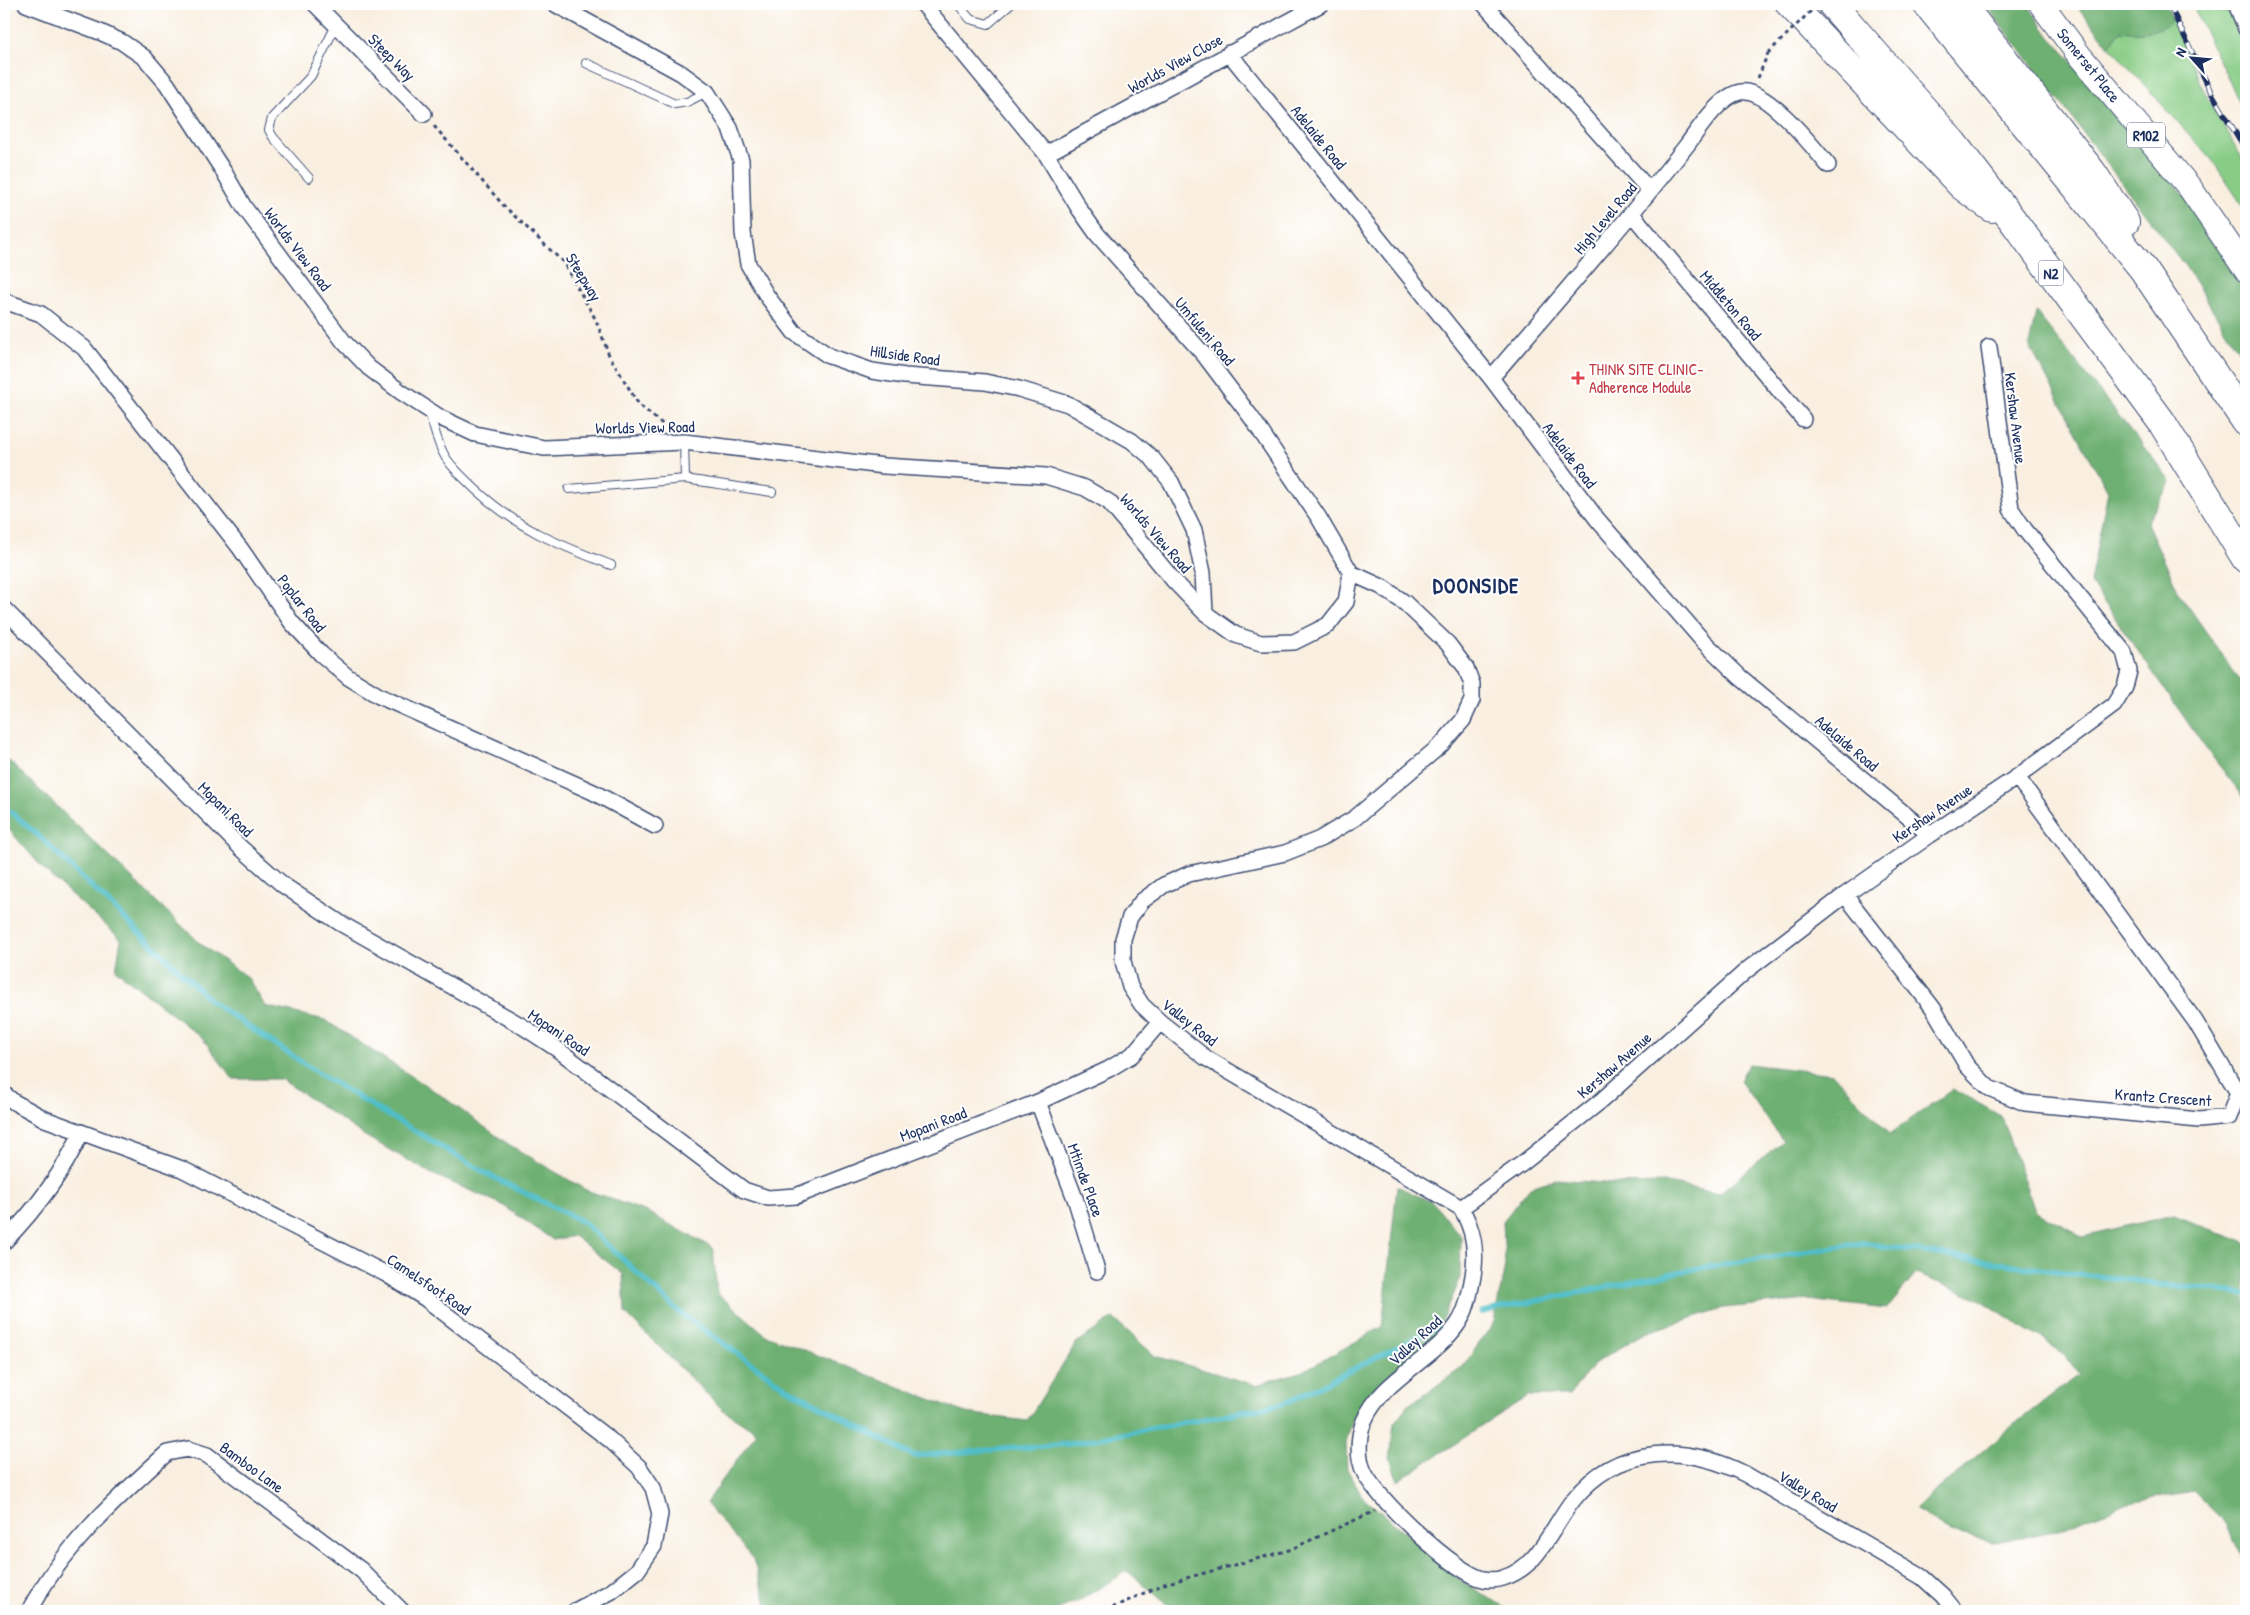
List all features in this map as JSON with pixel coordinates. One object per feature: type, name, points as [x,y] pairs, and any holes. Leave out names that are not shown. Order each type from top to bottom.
[{"type":"highway","points":[[1790,4],[1962,186],[1980,201],[2010,218]]},
{"type":"highway","name":"N2","points":[[1832,4],[1953,143],[2010,218],[2161,421],[2246,559]]},
{"type":"highway","points":[[1927,4],[2143,269],[2246,422]]},
{"type":"highway","points":[[1961,4],[2092,172],[2123,218],[2143,269]]},
{"type":"main road","name":"Somerset Place","points":[[2041,4],[2079,55],[2190,188],[2246,270]]},
{"type":"street","name":"Worlds View Road","points":[[26,4],[100,32],[122,42],[145,58],[167,84],[224,172],[244,207],[344,342],[369,368],[401,392],[428,410],[475,434],[544,448],[684,442],[884,466],[1046,476],[1085,488],[1109,502],[1174,580],[1205,613],[1236,635],[1261,643],[1294,642],[1328,625],[1346,602],[1351,573]]},
{"type":"street","name":"Steep Way","points":[[314,4],[424,114]]},
{"type":"street","name":"Hillside Road","points":[[555,4],[681,73],[707,92],[730,128],[741,160],[743,233],[748,264],[767,296],[794,332],[829,356],[872,371],[905,376],[985,382],[1019,389],[1068,404],[1132,440],[1152,458],[1171,482],[1194,530],[1203,573],[1205,613]]},
{"type":"street","name":"Umfuleni Road","points":[[923,4],[1046,154],[1080,210],[1098,234],[1206,356],[1251,417],[1324,526],[1351,573]]},
{"type":"street","name":"Worlds View Close","points":[[1046,154],[1321,4]]},
{"type":"street","points":[[1484,4],[1650,191]]},
{"type":"street","points":[[2236,4],[2246,29]]},
{"type":"street","name":"Adelaide Road","points":[[1229,53],[1491,378],[1597,519],[1703,641],[1740,677],[1930,834]]},
{"type":"street","name":"High Level Road","points":[[1491,378],[1632,214],[1713,112],[1729,97],[1740,92],[1752,93]]},
{"type":"street","points":[[1752,93],[1770,104],[1802,134],[1828,165]]},
{"type":"street","name":"Middleton Road","points":[[1632,214],[1803,419]]},
{"type":"street","name":"Poplar Road","points":[[4,301],[41,314],[84,348],[240,548],[292,622],[321,654],[348,677],[379,696],[593,792],[656,826]]},
{"type":"street","name":"Kershaw Avenue","points":[[1461,1208],[1523,1163],[1602,1100],[1748,970],[1930,834],[2017,777],[2114,705],[2125,687],[2129,671],[2124,652],[2025,530],[2011,509],[1988,347]]},
{"type":"street","name":"Valley Road","points":[[1351,573],[1382,587],[1406,604],[1448,644],[1466,668],[1472,684],[1472,700],[1463,720],[1442,745],[1355,818],[1320,839],[1285,853],[1189,874],[1164,885],[1142,901],[1130,917],[1123,939],[1123,961],[1130,987],[1142,1005],[1160,1022],[1206,1058],[1461,1208],[1473,1237],[1475,1263],[1469,1295],[1458,1324],[1442,1343],[1384,1392],[1369,1409],[1362,1427],[1358,1447],[1363,1470],[1374,1490],[1448,1560],[1483,1579],[1501,1579],[1522,1570],[1536,1556],[1574,1499],[1593,1479],[1612,1467],[1635,1458],[1666,1453],[1696,1455],[1723,1463],[1745,1474],[1922,1578],[1943,1596],[1955,1611]]},
{"type":"street","name":"Mopani Road","points":[[4,609],[234,842],[284,885],[340,923],[522,1026],[744,1190],[768,1198],[796,1196],[1038,1102],[1110,1069],[1132,1056],[1160,1022]]},
{"type":"street","name":"Krantz Crescent","points":[[1846,895],[1933,1008],[1967,1066],[1989,1088],[2025,1103],[2200,1120],[2229,1117],[2238,1093],[2196,1021],[2017,777]]},
{"type":"street","name":"Camelsfoot Road","points":[[4,1094],[45,1120],[182,1169],[386,1274],[426,1299],[603,1434],[639,1467],[653,1488],[660,1514],[654,1546],[637,1572],[612,1591],[575,1611]]},
{"type":"street","name":"Mtimde Place","points":[[1038,1102],[1076,1201],[1097,1271]]},
{"type":"street","points":[[4,1242],[42,1199],[66,1164],[80,1133]]},
{"type":"street","name":"Bamboo Lane","points":[[29,1611],[43,1583],[68,1552],[167,1453],[188,1449],[207,1455],[295,1520],[361,1570],[402,1611]]},
{"type":"lane","points":[[958,4],[970,19],[988,24],[1011,4]]},
{"type":"lane","points":[[309,178],[272,137],[269,130],[272,118],[311,76],[336,25]]},
{"type":"lane","points":[[586,63],[675,104],[687,102],[707,92]]},
{"type":"lane","points":[[428,410],[438,443],[446,458],[490,503],[522,526],[550,541],[611,565]]},
{"type":"lane","points":[[684,442],[685,479]]},
{"type":"lane","points":[[568,489],[685,479],[772,492]]},
{"type":"path","points":[[1752,93],[1768,53],[1818,4]]},
{"type":"path","name":"Steepway","points":[[424,114],[504,206],[563,262],[596,320],[609,355],[640,405],[684,442]]},
{"type":"path","points":[[1105,1611],[1164,1584],[1289,1550],[1389,1505]]},
{"type":"green space","points":[[1985,4],[2027,4],[2050,37],[2102,93],[2192,205],[2246,285],[2246,363],[2185,266]]},
{"type":"green space","points":[[2075,4],[2165,4],[2173,19],[2155,30],[2120,31],[2109,46]]},
{"type":"green space","points":[[2192,4],[2230,4],[2238,29],[2246,44],[2246,116]]},
{"type":"green space","points":[[2173,19],[2204,91],[2246,165],[2246,211],[2212,160],[2109,46],[2120,31],[2155,30]]},
{"type":"green space","points":[[2036,312],[2171,481],[2147,523],[2179,593],[2246,689],[2246,800],[2204,746],[2090,582],[2108,491],[2029,345]]},
{"type":"green space","points":[[4,756],[202,945],[248,978],[265,1006],[325,1020],[439,1094],[508,1144],[586,1190],[647,1212],[713,1248],[717,1293],[766,1335],[966,1413],[1027,1421],[1076,1343],[1113,1318],[1155,1356],[1256,1385],[1303,1371],[1382,1327],[1397,1186],[1432,1202],[1461,1236],[1460,1280],[1435,1337],[1366,1397],[1353,1418],[1346,1443],[1347,1469],[1362,1496],[1460,1580],[1511,1611],[1175,1611],[1127,1571],[1077,1602],[1053,1611],[769,1611],[753,1559],[706,1503],[757,1432],[723,1410],[625,1313],[623,1274],[574,1236],[553,1240],[501,1204],[432,1174],[365,1136],[281,1079],[233,1079],[203,1039],[116,970],[121,939],[47,873],[4,824]]},
{"type":"green space","points":[[1748,1064],[1833,1074],[1890,1134],[1953,1089],[2001,1116],[2035,1211],[2082,1236],[2174,1215],[2246,1243],[2246,1571],[2228,1525],[2194,1492],[2134,1501],[2057,1530],[1997,1543],[1950,1532],[1915,1509],[2007,1430],[2079,1374],[2063,1353],[1978,1298],[1916,1274],[1887,1309],[1808,1300],[1723,1308],[1645,1333],[1595,1363],[1569,1396],[1528,1396],[1398,1481],[1390,1459],[1394,1423],[1407,1406],[1462,1368],[1494,1322],[1505,1266],[1503,1221],[1530,1187],[1556,1179],[1614,1184],[1668,1183],[1719,1194],[1783,1141],[1740,1081]]},
{"type":"waterway","points":[[4,806],[41,838],[212,1002],[321,1075],[485,1173],[583,1222],[679,1312],[785,1387],[913,1456],[1069,1444],[1284,1404],[1439,1326]]},
{"type":"waterway","points":[[1482,1312],[1694,1269],[1862,1243],[2047,1270],[2246,1294]]},
{"type":"railway","points":[[2169,4],[2211,92],[2246,150]]},
{"type":"place","name":"THINK SITE CLINIC- Adherence Module","points":[[1578,378]]},
{"type":"district","name":"DOONSIDE","points":[[1476,585]]}]
